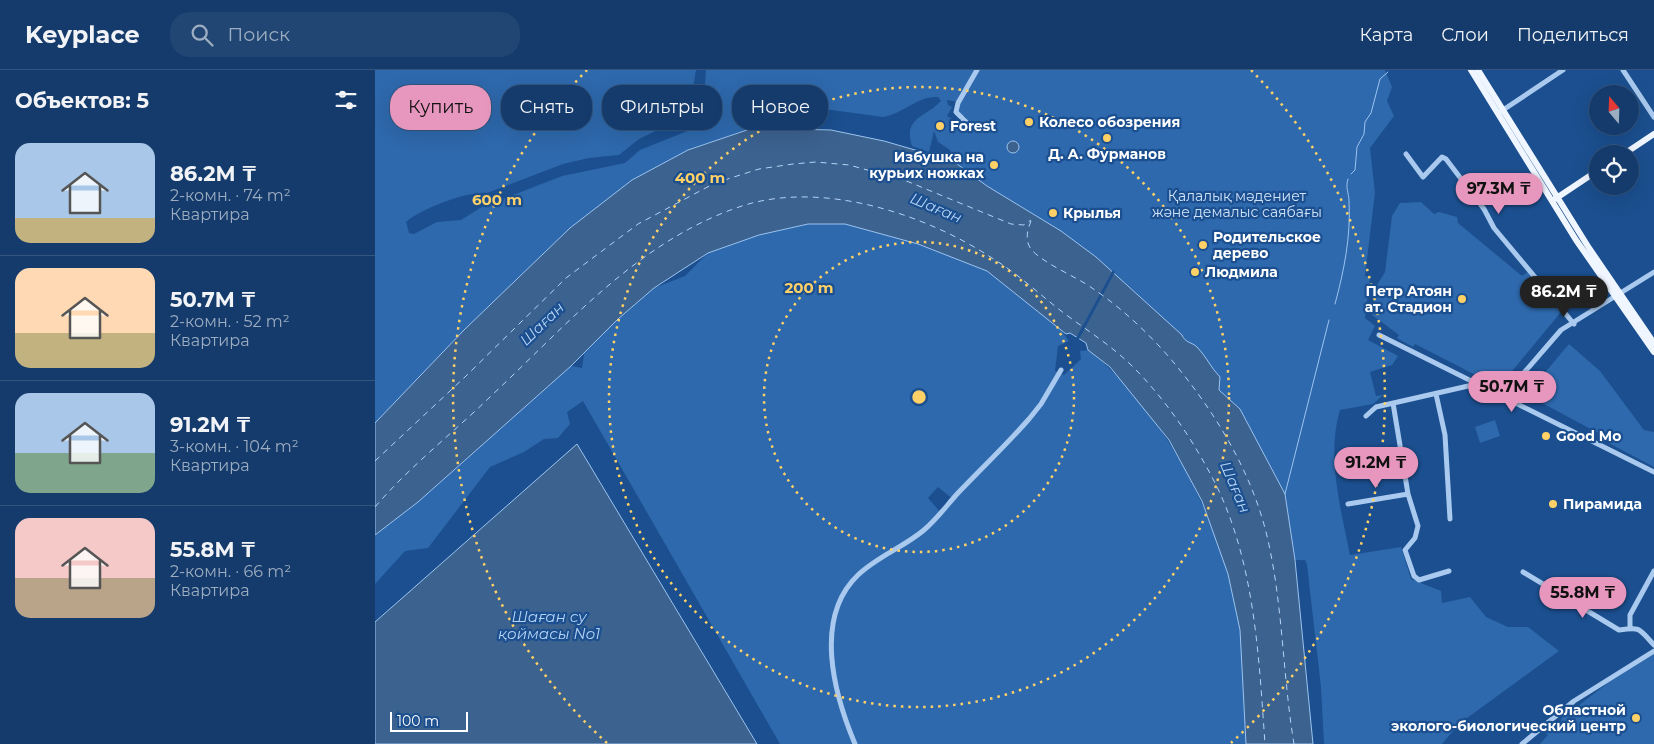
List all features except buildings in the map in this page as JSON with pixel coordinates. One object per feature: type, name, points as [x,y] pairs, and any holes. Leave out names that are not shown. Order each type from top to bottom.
[{"type":"main road","points":[[1471,70],[1654,352]]},
{"type":"main road","points":[[1478,70],[1500,112]]},
{"type":"main road","points":[[1638,145],[1654,134]]},
{"type":"main road","points":[[1555,199],[1589,176]]},
{"type":"main road","points":[[1617,296],[1654,343]]},
{"type":"street","points":[[967,123],[956,112],[958,103],[977,70]]},
{"type":"street","points":[[1500,112],[1563,70]]},
{"type":"street","points":[[1623,70],[1654,117]]},
{"type":"street","points":[[1406,154],[1423,177],[1442,156],[1446,159],[1484,209],[1495,228],[1574,324]]},
{"type":"street","points":[[1503,397],[1561,330],[1574,324],[1654,272]]},
{"type":"street","points":[[1379,334],[1654,472]]},
{"type":"street","points":[[855,744],[843,711],[832,666],[833,631],[843,595],[859,574],[908,542],[941,513],[1029,419],[1041,404],[1061,370]]},
{"type":"street","points":[[1366,416],[1376,407],[1477,384]]},
{"type":"street","points":[[1436,394],[1445,435],[1450,518]]},
{"type":"street","points":[[1393,403],[1408,494],[1418,526],[1415,538],[1405,550],[1414,576],[1419,580],[1449,571]]},
{"type":"street","points":[[1348,504],[1408,494]]},
{"type":"street","points":[[1523,572],[1619,630],[1630,626],[1637,628],[1654,645]]},
{"type":"street","points":[[1630,626],[1630,615],[1654,572]]},
{"type":"street","points":[[1522,744],[1574,701],[1654,651]]},
{"type":"green space","name":"Қалалық мәдениет және демалыс саябағы","points":[[375,70],[696,70],[694,85],[602,85],[602,130],[658,130],[639,139],[619,155],[589,158],[563,164],[487,193],[468,195],[433,207],[406,222],[409,233],[414,234],[437,222],[461,220],[480,208],[562,176],[625,163],[640,150],[690,130],[722,130],[722,85],[705,85],[706,70],[1385,70],[1392,87],[1387,101],[1394,116],[1370,148],[1375,193],[1365,276],[1370,277],[1365,318],[1375,326],[1368,340],[1398,356],[1392,365],[1370,372],[1376,396],[1383,395],[1373,404],[1340,410],[1334,446],[1336,483],[1350,555],[1401,547],[1411,579],[1441,591],[1442,603],[1470,597],[1486,617],[1508,627],[1528,627],[1559,651],[1459,724],[1442,744],[1324,744],[1321,687],[1307,565],[1305,560],[1295,560],[1285,494],[1240,409],[1219,390],[1220,377],[1200,352],[1184,340],[1096,257],[1061,231],[987,186],[953,161],[950,150],[938,142],[934,131],[929,152],[912,146],[910,129],[917,119],[941,101],[938,97],[923,99],[883,117],[828,110],[828,85],[732,85],[732,130],[747,130],[688,150],[632,180],[570,228],[464,330],[375,423]],"holes":[[[947,100],[959,102],[958,111],[962,116],[966,117],[963,125],[947,116],[952,107],[948,105]]]},
{"type":"green space","name":"Петр Атоян ат. Стадион","points":[[1421,202],[1434,214],[1439,212],[1457,217],[1458,223],[1522,276],[1528,272],[1561,312],[1499,387],[1415,344],[1413,347],[1397,338],[1399,335],[1372,315],[1377,285],[1385,272],[1392,216],[1400,203]]},
{"type":"green space","points":[[808,224],[845,224],[918,244],[987,271],[1060,329],[1069,341],[1058,346],[1055,371],[1064,375],[1081,359],[1080,351],[1088,350],[1116,375],[1143,406],[1167,440],[1189,477],[1207,515],[1222,555],[1233,594],[1240,631],[1246,744],[780,744],[583,401],[567,412],[570,424],[558,438],[544,439],[524,452],[490,467],[428,548],[405,551],[375,584],[375,535],[418,502],[571,366],[582,368],[584,354],[618,319],[654,288],[685,276],[708,253],[759,235]],"holes":[[[938,487],[953,499],[941,513],[928,498]]]},
{"type":"green space","points":[[1569,344],[1600,371],[1644,430],[1654,432],[1654,467],[1601,439],[1602,435],[1533,398],[1521,401],[1509,396],[1518,384],[1532,388]]},
{"type":"green space","points":[[1495,420],[1500,436],[1480,443],[1475,427]]},
{"type":"green space","points":[[1654,654],[1654,744],[1540,744],[1548,735],[1546,733],[1561,721],[1563,714],[1572,708],[1574,709],[1609,682]]},
{"type":"water","name":"Шаған","points":[[747,130],[831,130],[884,141],[953,161],[987,186],[1061,231],[1096,257],[1182,335],[1185,340],[1195,345],[1220,377],[1219,390],[1240,409],[1285,494],[1295,560],[1313,744],[1246,744],[1240,630],[1228,574],[1202,501],[1169,440],[1110,367],[1088,350],[1086,343],[1070,333],[1066,334],[987,271],[918,244],[845,224],[808,224],[759,235],[708,253],[654,288],[618,319],[571,366],[418,502],[375,535],[375,423],[464,330],[570,228],[632,180],[688,150]]},
{"type":"water","points":[[1013,141],[1019,147],[1013,153],[1007,147]]},
{"type":"water","name":"Шаған су қоймасы No1","points":[[577,444],[757,744],[375,744],[375,622]]},
{"type":"pier","points":[[1113,270],[1115,272],[1078,341],[1075,340]]},
{"type":"waterway","points":[[1351,174],[1355,170],[1357,147],[1364,134],[1365,122],[1371,113],[1380,79],[1388,72]]},
{"type":"waterway","points":[[1335,304],[1348,240],[1348,179]]},
{"type":"waterway","points":[[1285,494],[1329,320]]},
{"type":"ferry route","points":[[375,461],[466,376],[566,278],[638,224],[715,183],[759,169],[793,164],[816,162],[849,165],[904,180],[1011,224],[1024,225],[1031,220]]},
{"type":"ferry route","points":[[375,507],[417,464],[578,313],[639,261],[672,239],[707,220],[745,205],[776,199],[807,197],[873,206],[936,228],[965,242],[1000,263],[1121,356],[1168,407],[1200,455],[1218,489],[1240,550],[1253,614],[1265,744]]},
{"type":"ferry route","points":[[1031,221],[1027,235],[1031,249],[1051,265],[1086,284],[1129,316],[1173,362],[1211,413],[1236,454],[1256,499],[1269,545],[1274,570],[1294,744]]},
{"type":"place","name":"Колесо обозрения","points":[[1029,122]]},
{"type":"place","name":"Forest","points":[[940,126]]},
{"type":"place","name":"Д. А. Фурманов","points":[[1107,138]]},
{"type":"place","name":"Избушка на курьих ножках","points":[[994,165]]},
{"type":"place","name":"Крылья","points":[[1053,213]]},
{"type":"place","name":"Родительское дерево","points":[[1203,245]]},
{"type":"place","name":"Людмила","points":[[1195,272]]},
{"type":"place","name":"Петр Атоян ат. Стадион","points":[[1462,299]]},
{"type":"place","name":"Good Mo","points":[[1546,436]]},
{"type":"place","name":"Пирамида","points":[[1553,504]]},
{"type":"place","name":"Областной эколого-биологический центр","points":[[1636,718]]}]
